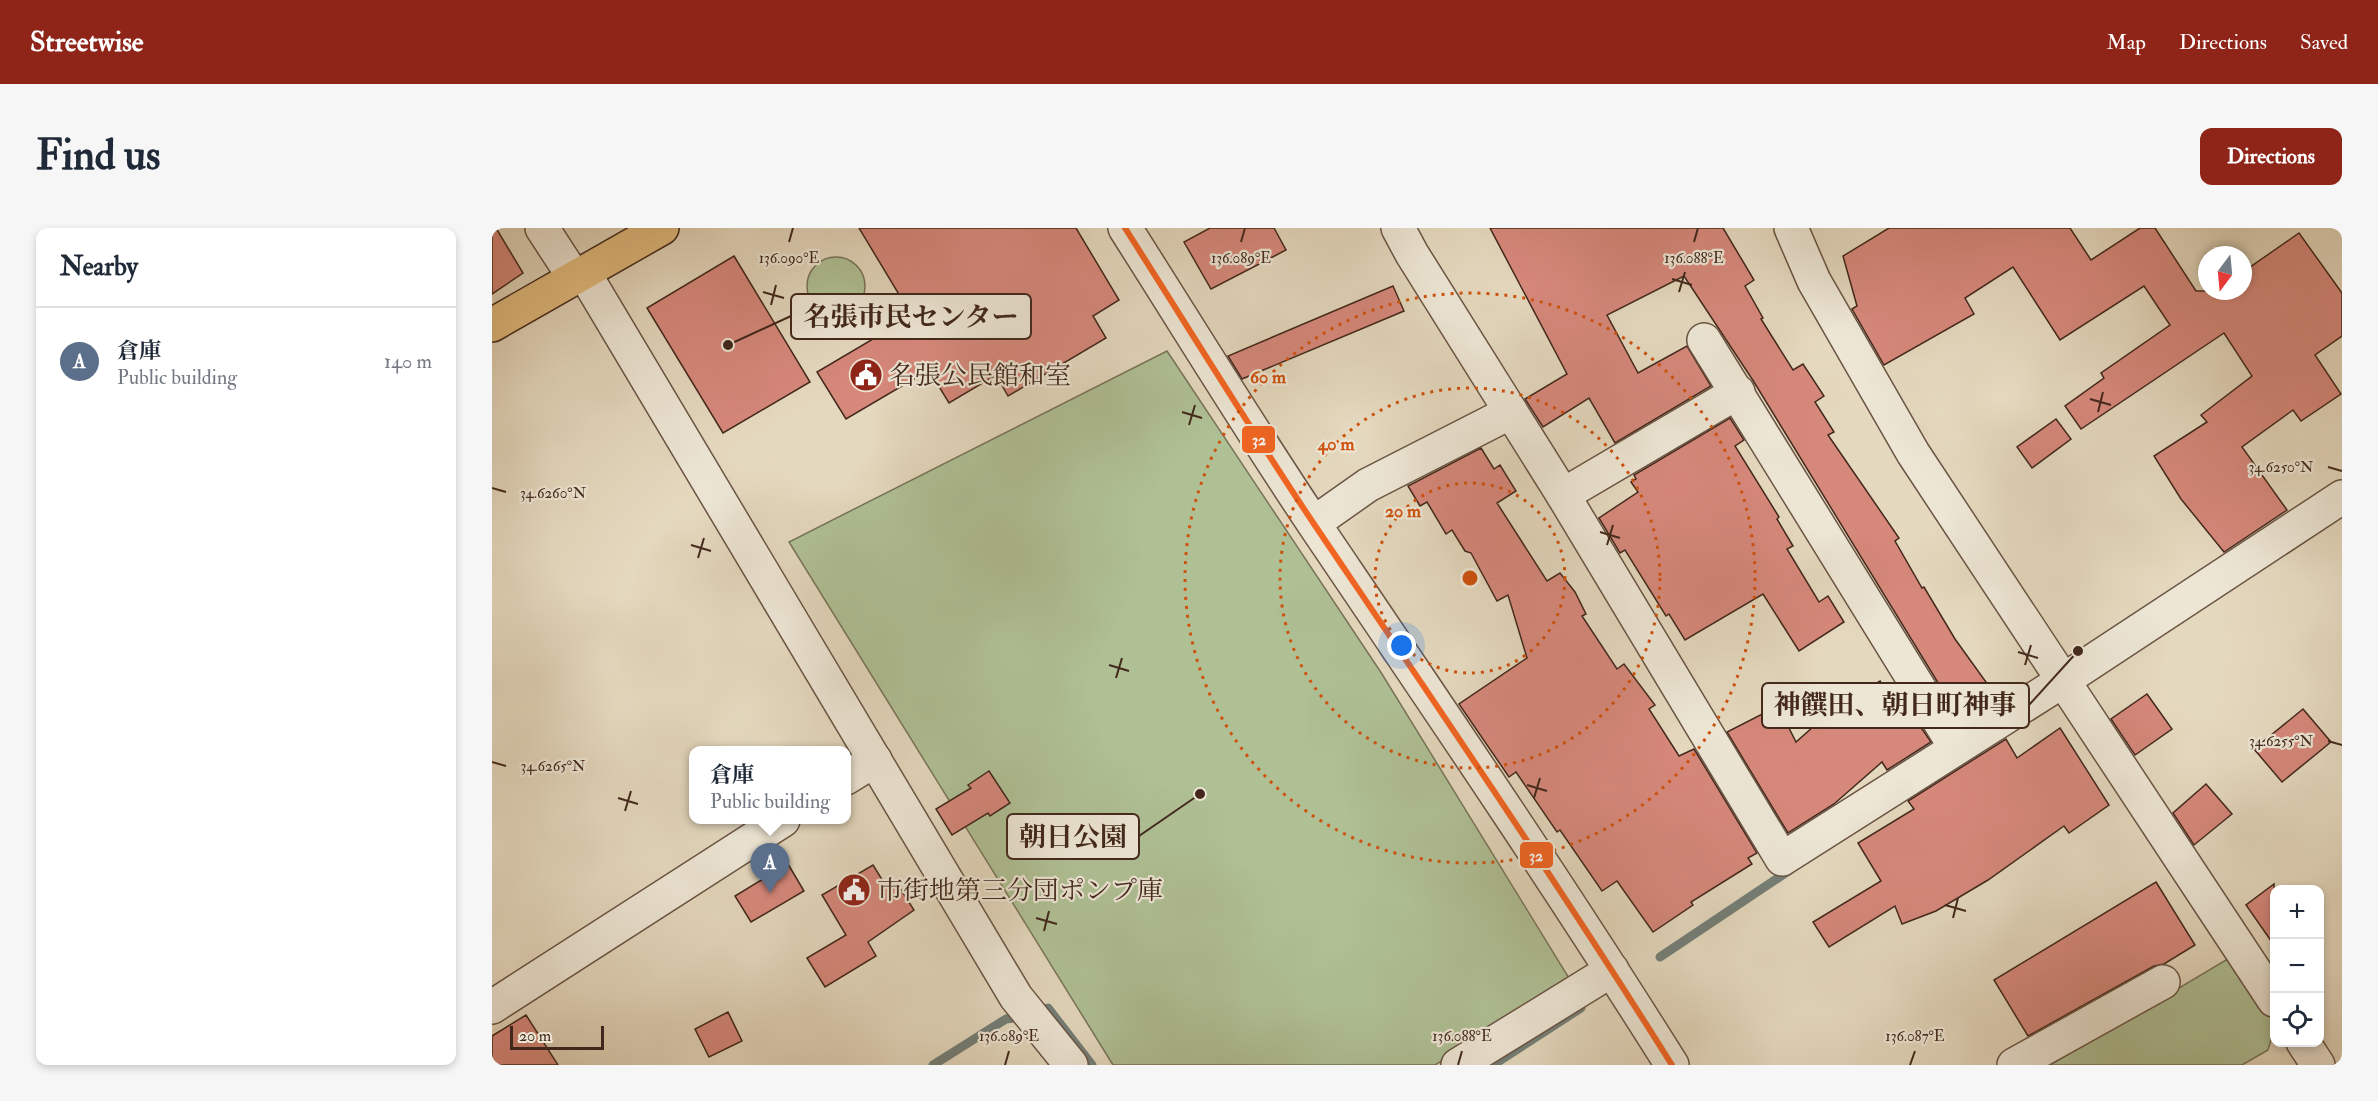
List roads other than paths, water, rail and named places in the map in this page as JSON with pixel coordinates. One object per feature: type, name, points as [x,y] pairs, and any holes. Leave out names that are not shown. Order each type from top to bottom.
[{"type":"main road","points":[[492,325],[662,228]]},
{"type":"street","points":[[542,228],[579,275],[875,760],[988,951],[1029,1013],[1071,1065]]},
{"type":"street","points":[[1125,228],[1314,523],[1612,970],[1672,1065]]},
{"type":"street","points":[[1398,228],[1563,495],[1782,859],[2064,680],[2342,497]]},
{"type":"street","points":[[1791,228],[1814,281],[1914,453],[2270,994]]},
{"type":"street","points":[[1704,340],[1956,748]]},
{"type":"street","points":[[1563,495],[1738,392]]},
{"type":"street","points":[[1314,523],[1368,485],[1511,412]]},
{"type":"street","points":[[851,775],[875,760]]},
{"type":"street","points":[[492,1007],[775,824]]},
{"type":"street","points":[[1458,1065],[1612,970]]},
{"type":"street","points":[[2014,1065],[2163,982]]},
{"type":"street","points":[[2306,1047],[2318,1065]]},
{"type":"waterway","points":[[1660,957],[1790,870]]},
{"type":"waterway","points":[[1036,1012],[1048,1008],[1092,1065]]},
{"type":"waterway","points":[[1493,1065],[1581,1008]]},
{"type":"waterway","points":[[933,1065],[1006,1019],[1023,1017]]},
{"type":"place","name":"名張市民センター","points":[[728,345]]},
{"type":"place","name":"名張公民館和室","points":[[866,375]]},
{"type":"place","name":"神饌田、朝日町神事","points":[[2078,651]]},
{"type":"place","name":"朝日公園","points":[[1200,794]]},
{"type":"place","name":"市街地第三分団ポンプ庫","points":[[854,890]]},
{"type":"place","name":"倉庫","points":[[770,893]]}]
